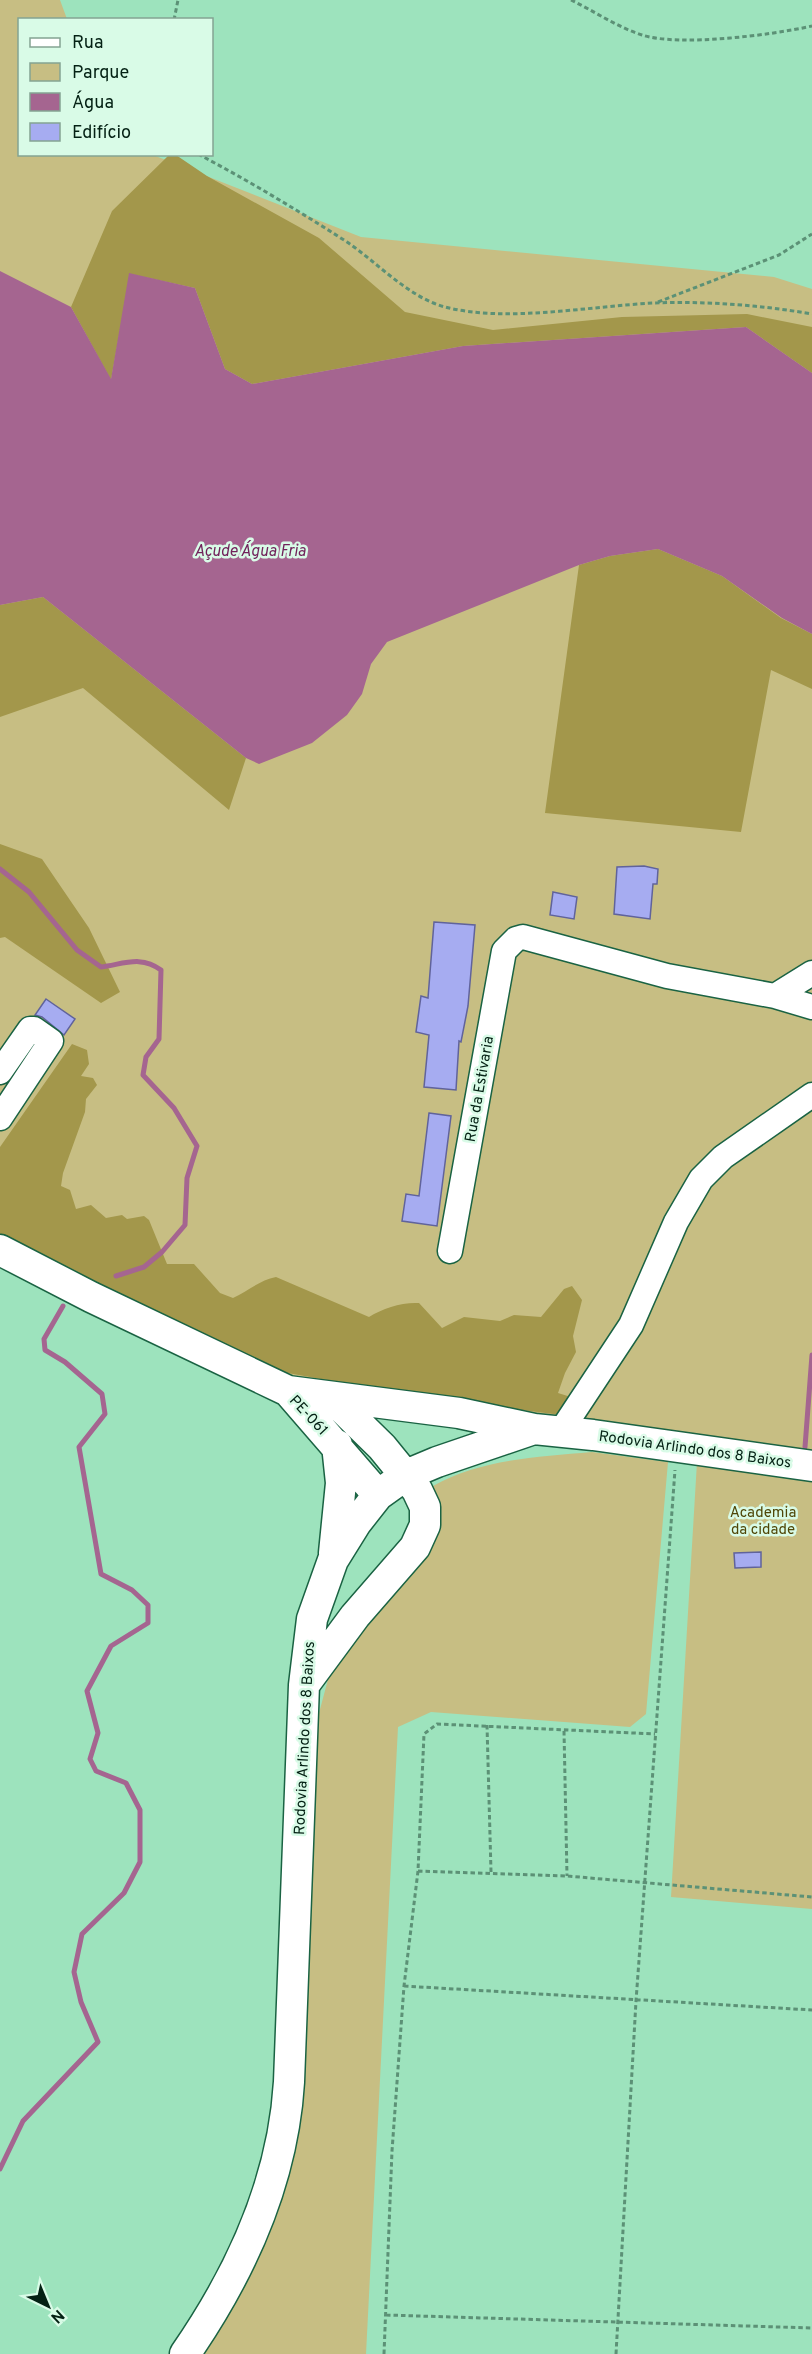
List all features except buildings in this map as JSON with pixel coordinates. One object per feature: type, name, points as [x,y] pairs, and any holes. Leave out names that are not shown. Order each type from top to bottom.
[{"type":"main road","name":"PE-061","points":[[0,1250],[81,1292],[288,1391],[333,1399],[459,1413],[548,1430]]},
{"type":"main road","name":"PE-061","points":[[288,1391],[338,1445],[378,1495]]},
{"type":"main road","points":[[304,1685],[355,1616],[422,1538],[426,1525],[425,1507],[406,1475],[333,1399]]},
{"type":"main road","name":"Rodovia Arlindo dos 8 Baixos","points":[[185,2354],[230,2281],[250,2243],[263,2211],[284,2135],[289,2082],[304,1685],[312,1619],[333,1560],[356,1522],[378,1495],[406,1475],[437,1462],[548,1430],[812,1466]]},
{"type":"main road","name":"PE-061","points":[[333,1560],[341,1483],[338,1445]]},
{"type":"street","name":"Rua da Estivaria","points":[[450,1251],[504,951],[516,939],[523,937],[667,976],[775,996]]},
{"type":"street","points":[[775,996],[812,973]]},
{"type":"street","points":[[775,996],[812,1007]]},
{"type":"street","points":[[0,1072],[30,1029],[34,1029],[51,1041],[0,1118]]},
{"type":"street","points":[[548,1430],[630,1325],[676,1222],[701,1179],[723,1157],[812,1095]]},
{"type":"path","points":[[174,18],[178,0]]},
{"type":"path","points":[[571,0],[640,34],[659,39],[681,41],[792,31],[812,26]]},
{"type":"path","points":[[201,156],[348,243],[411,289],[441,306],[463,311],[493,313],[656,303],[769,307],[812,314]]},
{"type":"path","points":[[656,303],[779,255],[812,234]]},
{"type":"path","points":[[616,2354],[636,2001],[677,1448]]},
{"type":"path","points":[[384,2354],[392,2151],[404,1986],[418,1871],[424,1734],[437,1724],[655,1734]]},
{"type":"path","points":[[487,1725],[491,1872]]},
{"type":"path","points":[[564,1730],[567,1876]]},
{"type":"path","points":[[418,1871],[567,1876],[812,1897]]},
{"type":"path","points":[[404,1986],[812,2010]]},
{"type":"path","points":[[386,2315],[812,2328]]},
{"type":"green space","points":[[0,0],[60,0],[67,18],[18,18],[18,156],[156,156],[361,237],[774,277],[812,289],[812,1454],[676,1444],[272,1373],[0,1236]]},
{"type":"green space","points":[[592,1452],[668,1462],[646,1714],[630,1727],[431,1712],[398,1727],[366,2354],[198,2354],[292,2149],[315,1728],[330,1672],[438,1513],[433,1486],[470,1470],[490,1465],[530,1458]]},
{"type":"green space","name":"Academia da cidade","points":[[697,1462],[812,1475],[812,1909],[671,1897]]},
{"type":"shaded area","points":[[168,156],[177,156],[207,176],[319,238],[405,312],[493,330],[622,317],[747,314],[812,327],[812,373],[746,327],[463,346],[252,384],[225,369],[195,288],[130,274],[111,380],[71,307],[112,211]]},
{"type":"shaded area","points":[[658,549],[722,576],[781,618],[812,634],[812,689],[771,670],[741,832],[545,813],[579,565],[610,556]]},
{"type":"shaded area","points":[[43,597],[246,758],[229,810],[83,688],[0,717],[0,605]]},
{"type":"shaded area","points":[[0,844],[42,859],[89,928],[120,992],[101,1003],[5,937],[0,938]]},
{"type":"shaded area","points":[[72,1044],[87,1050],[89,1064],[81,1076],[93,1078],[97,1085],[86,1099],[85,1112],[63,1173],[61,1186],[70,1190],[76,1209],[91,1205],[106,1218],[122,1215],[127,1219],[144,1216],[149,1220],[167,1264],[194,1264],[220,1293],[233,1298],[259,1283],[276,1277],[369,1317],[393,1306],[419,1303],[442,1328],[464,1317],[500,1321],[514,1315],[541,1317],[564,1289],[572,1286],[582,1300],[573,1336],[576,1352],[558,1393],[574,1398],[561,1415],[421,1397],[271,1370],[0,1235],[0,1147]]},
{"type":"water","name":"Açude Água Fria","points":[[0,271],[71,307],[111,379],[129,273],[195,288],[225,369],[252,384],[463,346],[746,327],[812,373],[812,634],[782,618],[722,576],[658,549],[610,556],[579,565],[387,642],[371,664],[362,694],[347,715],[312,743],[259,764],[246,758],[43,597],[0,605]]},
{"type":"waterway","points":[[0,869],[29,892],[77,950],[101,967],[139,962],[154,965],[161,970],[159,1039],[146,1057],[143,1075],[174,1108],[197,1146],[187,1178],[185,1225],[162,1252],[144,1267],[116,1276]]},
{"type":"waterway","points":[[0,2169],[23,2121],[98,2042],[81,2002],[74,1972],[82,1934],[124,1893],[140,1862],[140,1810],[126,1783],[96,1771],[90,1759],[98,1733],[87,1691],[111,1646],[148,1623],[148,1605],[132,1590],[101,1574],[79,1447],[105,1414],[102,1394],[65,1362],[45,1350],[44,1339],[63,1306]]},
{"type":"waterway","points":[[805,1447],[812,1355]]}]
